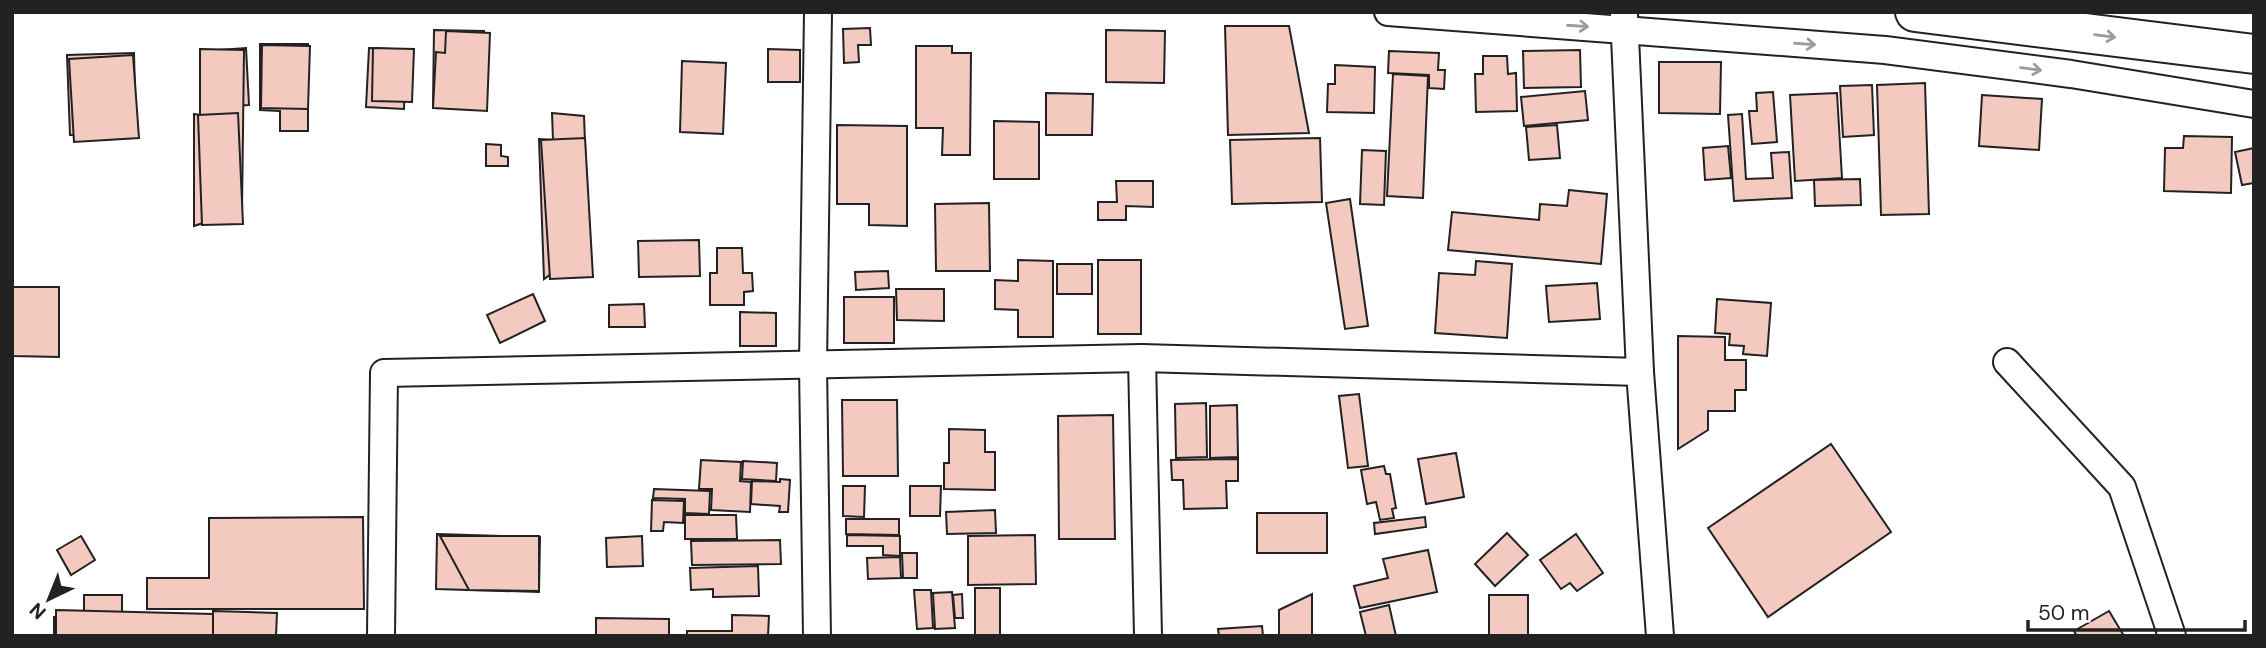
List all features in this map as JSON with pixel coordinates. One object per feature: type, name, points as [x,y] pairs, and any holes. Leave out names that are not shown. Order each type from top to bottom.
[{"type":"highway","points":[[1915,12],[2254,54]]},
{"type":"street","points":[[817,636],[813,365],[818,12]]},
{"type":"street","points":[[1388,12],[1624,21],[2071,74],[2254,104]]},
{"type":"street","points":[[1624,21],[1640,372],[1660,636]]},
{"type":"street","points":[[1142,358],[1148,636]]},
{"type":"street","points":[[381,636],[384,373],[1142,358],[1640,372]]},
{"type":"street","points":[[2007,362],[2122,487],[2172,636]]},
{"type":"building","points":[[1225,26],[1289,26],[1309,133],[1228,135]]},
{"type":"building","points":[[870,28],[871,45],[858,45],[859,62],[844,63],[843,29]]},
{"type":"building","points":[[434,30],[484,31],[483,107],[433,105]]},
{"type":"building","points":[[1106,30],[1165,31],[1164,83],[1106,82]]},
{"type":"building","points":[[446,31],[490,33],[487,111],[433,108],[436,52],[445,53]]},
{"type":"building","points":[[260,44],[308,44],[308,131],[280,131],[280,111],[260,110]]},
{"type":"building","points":[[262,45],[310,46],[308,109],[261,108]]},
{"type":"building","points":[[916,46],[952,46],[952,53],[971,53],[970,155],[942,155],[943,128],[916,128]]},
{"type":"building","points":[[246,48],[249,105],[208,107],[204,51]]},
{"type":"building","points":[[369,48],[412,50],[411,83],[405,83],[404,109],[366,107]]},
{"type":"building","points":[[373,48],[414,49],[412,102],[372,101]]},
{"type":"building","points":[[200,49],[244,50],[242,210],[194,226],[194,114],[200,115]]},
{"type":"building","points":[[768,49],[800,50],[800,82],[768,82]]},
{"type":"building","points":[[1580,50],[1581,87],[1524,88],[1523,51]]},
{"type":"building","points":[[1389,51],[1439,53],[1438,70],[1445,70],[1444,89],[1429,88],[1429,75],[1388,73]]},
{"type":"building","points":[[134,53],[136,134],[70,135],[67,55]]},
{"type":"building","points":[[133,55],[139,138],[74,142],[69,59]]},
{"type":"building","points":[[1483,56],[1507,56],[1508,74],[1516,73],[1517,111],[1476,112],[1475,74],[1483,74]]},
{"type":"building","points":[[682,61],[726,63],[723,134],[680,132]]},
{"type":"building","points":[[1659,62],[1721,62],[1720,114],[1659,113]]},
{"type":"building","points":[[1335,65],[1375,67],[1374,113],[1327,112],[1328,84],[1335,84]]},
{"type":"building","points":[[1393,74],[1428,76],[1423,198],[1387,196]]},
{"type":"building","points":[[1925,83],[1929,214],[1881,215],[1877,85]]},
{"type":"building","points":[[1872,85],[1874,135],[1843,137],[1840,86]]},
{"type":"building","points":[[1585,91],[1588,120],[1524,126],[1521,97]]},
{"type":"building","points":[[1773,92],[1777,142],[1752,144],[1749,111],[1757,111],[1756,93]]},
{"type":"building","points":[[1046,93],[1093,94],[1092,135],[1046,135]]},
{"type":"building","points":[[1837,93],[1842,178],[1795,181],[1790,95]]},
{"type":"building","points":[[1982,95],[2042,99],[2039,150],[1979,146]]},
{"type":"building","points":[[238,113],[243,224],[202,225],[198,115]]},
{"type":"building","points":[[552,113],[584,116],[589,247],[544,279],[539,139],[553,140]]},
{"type":"building","points":[[1742,114],[1746,179],[1773,178],[1771,153],[1789,152],[1792,198],[1734,201],[1728,115]]},
{"type":"building","points":[[994,121],[1039,122],[1039,179],[994,179]]},
{"type":"building","points":[[837,125],[907,126],[907,226],[869,225],[869,204],[837,204]]},
{"type":"building","points":[[1557,125],[1560,158],[1529,160],[1526,127]]},
{"type":"building","points":[[2184,136],[2232,137],[2231,193],[2164,191],[2165,148],[2183,148]]},
{"type":"building","points":[[585,138],[593,277],[550,279],[541,140]]},
{"type":"building","points":[[1320,138],[1322,202],[1232,204],[1230,140]]},
{"type":"building","points":[[486,144],[501,145],[501,156],[508,157],[508,166],[486,166]]},
{"type":"building","points":[[1728,146],[1731,178],[1705,180],[1703,148]]},
{"type":"building","points":[[2254,148],[2254,183],[2242,185],[2235,152]]},
{"type":"building","points":[[1362,150],[1386,151],[1384,205],[1360,204]]},
{"type":"building","points":[[1860,179],[1861,205],[1815,206],[1814,180]]},
{"type":"building","points":[[1116,181],[1153,181],[1153,207],[1126,206],[1126,220],[1098,220],[1098,202],[1117,202]]},
{"type":"building","points":[[1569,190],[1607,194],[1601,264],[1448,250],[1452,212],[1539,220],[1540,204],[1567,206]]},
{"type":"building","points":[[1350,199],[1368,326],[1345,329],[1326,203]]},
{"type":"building","points":[[989,203],[990,271],[936,271],[935,204]]},
{"type":"building","points":[[699,240],[700,276],[639,277],[638,241]]},
{"type":"building","points":[[717,248],[742,248],[743,273],[752,273],[753,291],[744,292],[744,305],[710,305],[710,273],[717,273]]},
{"type":"building","points":[[1018,260],[1053,261],[1053,337],[1018,337],[1018,310],[995,309],[995,280],[1018,281]]},
{"type":"building","points":[[1098,260],[1141,260],[1141,334],[1098,334]]},
{"type":"building","points":[[1476,261],[1512,264],[1507,338],[1435,333],[1439,273],[1475,275]]},
{"type":"building","points":[[1057,264],[1092,264],[1092,294],[1057,294]]},
{"type":"building","points":[[888,271],[889,288],[856,290],[855,272]]},
{"type":"building","points":[[1597,283],[1600,319],[1549,322],[1546,286]]},
{"type":"building","points":[[13,287],[59,287],[59,357],[13,356]]},
{"type":"building","points":[[896,289],[944,289],[944,321],[897,320]]},
{"type":"building","points":[[533,294],[545,321],[500,343],[487,315]]},
{"type":"building","points":[[844,297],[894,297],[894,343],[844,343]]},
{"type":"building","points":[[1717,299],[1771,303],[1767,356],[1743,354],[1744,346],[1729,345],[1730,334],[1715,333]]},
{"type":"building","points":[[644,304],[645,327],[609,327],[609,305]]},
{"type":"building","points":[[740,312],[776,313],[776,346],[740,346]]},
{"type":"building","points":[[1678,336],[1725,337],[1725,360],[1746,360],[1746,390],[1735,390],[1735,411],[1708,411],[1708,430],[1678,449]]},
{"type":"building","points":[[1359,394],[1368,466],[1348,468],[1339,396]]},
{"type":"building","points":[[842,400],[897,400],[898,476],[843,476]]},
{"type":"building","points":[[1206,403],[1207,457],[1176,458],[1175,404]]},
{"type":"building","points":[[1237,405],[1238,457],[1210,458],[1210,406]]},
{"type":"building","points":[[1113,415],[1115,539],[1059,539],[1058,416]]},
{"type":"building","points":[[949,429],[985,430],[985,452],[995,452],[995,490],[944,489],[944,463],[949,463]]},
{"type":"building","points":[[1831,444],[1891,532],[1768,617],[1708,528]]},
{"type":"building","points":[[1456,453],[1464,497],[1426,504],[1418,459]]},
{"type":"building","points":[[1238,459],[1238,481],[1226,481],[1227,508],[1184,509],[1183,480],[1172,480],[1171,460]]},
{"type":"building","points":[[701,460],[741,462],[740,481],[751,482],[750,512],[711,510],[712,489],[699,489]]},
{"type":"building","points":[[743,461],[777,463],[776,481],[742,479]]},
{"type":"building","points":[[1384,466],[1386,474],[1390,474],[1396,508],[1392,509],[1394,518],[1380,520],[1376,502],[1367,504],[1361,470]]},
{"type":"building","points":[[780,479],[790,480],[788,512],[779,512],[780,506],[751,504],[752,481],[780,482]]},
{"type":"building","points":[[843,486],[865,486],[864,517],[843,516]]},
{"type":"building","points":[[910,486],[941,486],[940,516],[910,516]]},
{"type":"building","points":[[654,489],[710,491],[709,514],[685,513],[685,499],[653,498]]},
{"type":"building","points":[[652,500],[684,501],[683,523],[664,522],[663,531],[651,531]]},
{"type":"building","points":[[995,510],[996,533],[947,534],[946,512]]},
{"type":"building","points":[[1257,513],[1327,513],[1327,553],[1257,553]]},
{"type":"building","points":[[685,515],[736,515],[737,539],[685,539]]},
{"type":"building","points":[[363,517],[364,609],[147,609],[147,578],[209,578],[209,518]]},
{"type":"building","points":[[1425,517],[1426,527],[1375,534],[1374,523]]},
{"type":"building","points":[[846,519],[899,519],[899,535],[846,534]]},
{"type":"building","points":[[1507,533],[1528,555],[1495,586],[1475,564]]},
{"type":"building","points":[[437,534],[540,537],[539,592],[436,589]]},
{"type":"building","points":[[1576,534],[1603,573],[1577,591],[1570,583],[1561,589],[1540,560]]},
{"type":"building","points":[[847,535],[900,536],[900,556],[883,555],[883,546],[847,546]]},
{"type":"building","points":[[1035,535],[1036,584],[968,585],[968,536]]},
{"type":"building","points":[[81,536],[95,560],[71,575],[57,550]]},
{"type":"building","points":[[440,536],[539,536],[539,591],[469,590]]},
{"type":"building","points":[[642,536],[643,566],[607,567],[606,538]]},
{"type":"building","points":[[780,540],[781,564],[692,565],[691,541]]},
{"type":"building","points":[[1428,550],[1437,592],[1360,608],[1354,586],[1388,578],[1383,559]]},
{"type":"building","points":[[902,553],[917,553],[917,578],[903,578]]},
{"type":"building","points":[[900,557],[901,578],[868,579],[867,558]]},
{"type":"building","points":[[758,566],[759,596],[713,597],[713,589],[691,590],[690,568]]},
{"type":"building","points":[[975,588],[1000,588],[1000,636],[975,636]]},
{"type":"building","points":[[914,590],[931,590],[933,628],[917,629]]},
{"type":"building","points":[[952,592],[955,628],[935,629],[933,593]]},
{"type":"building","points":[[962,594],[963,618],[955,618],[953,595]]},
{"type":"building","points":[[1312,594],[1312,636],[1279,636],[1279,610]]},
{"type":"building","points":[[84,595],[122,595],[122,617],[275,617],[275,636],[54,636],[54,617],[84,617]]},
{"type":"building","points":[[1489,595],[1528,595],[1528,636],[1489,636]]},
{"type":"building","points":[[1389,605],[1396,636],[1366,636],[1360,612]]},
{"type":"building","points":[[56,610],[213,614],[213,636],[56,636]]},
{"type":"building","points":[[213,611],[277,613],[276,636],[213,636]]},
{"type":"building","points":[[2109,611],[2124,636],[2077,636],[2074,631]]},
{"type":"building","points":[[732,615],[769,616],[768,636],[687,636],[687,631],[732,631]]},
{"type":"building","points":[[596,618],[669,619],[669,636],[596,636]]},
{"type":"building","points":[[1262,626],[1263,636],[1219,636],[1218,629]]}]
